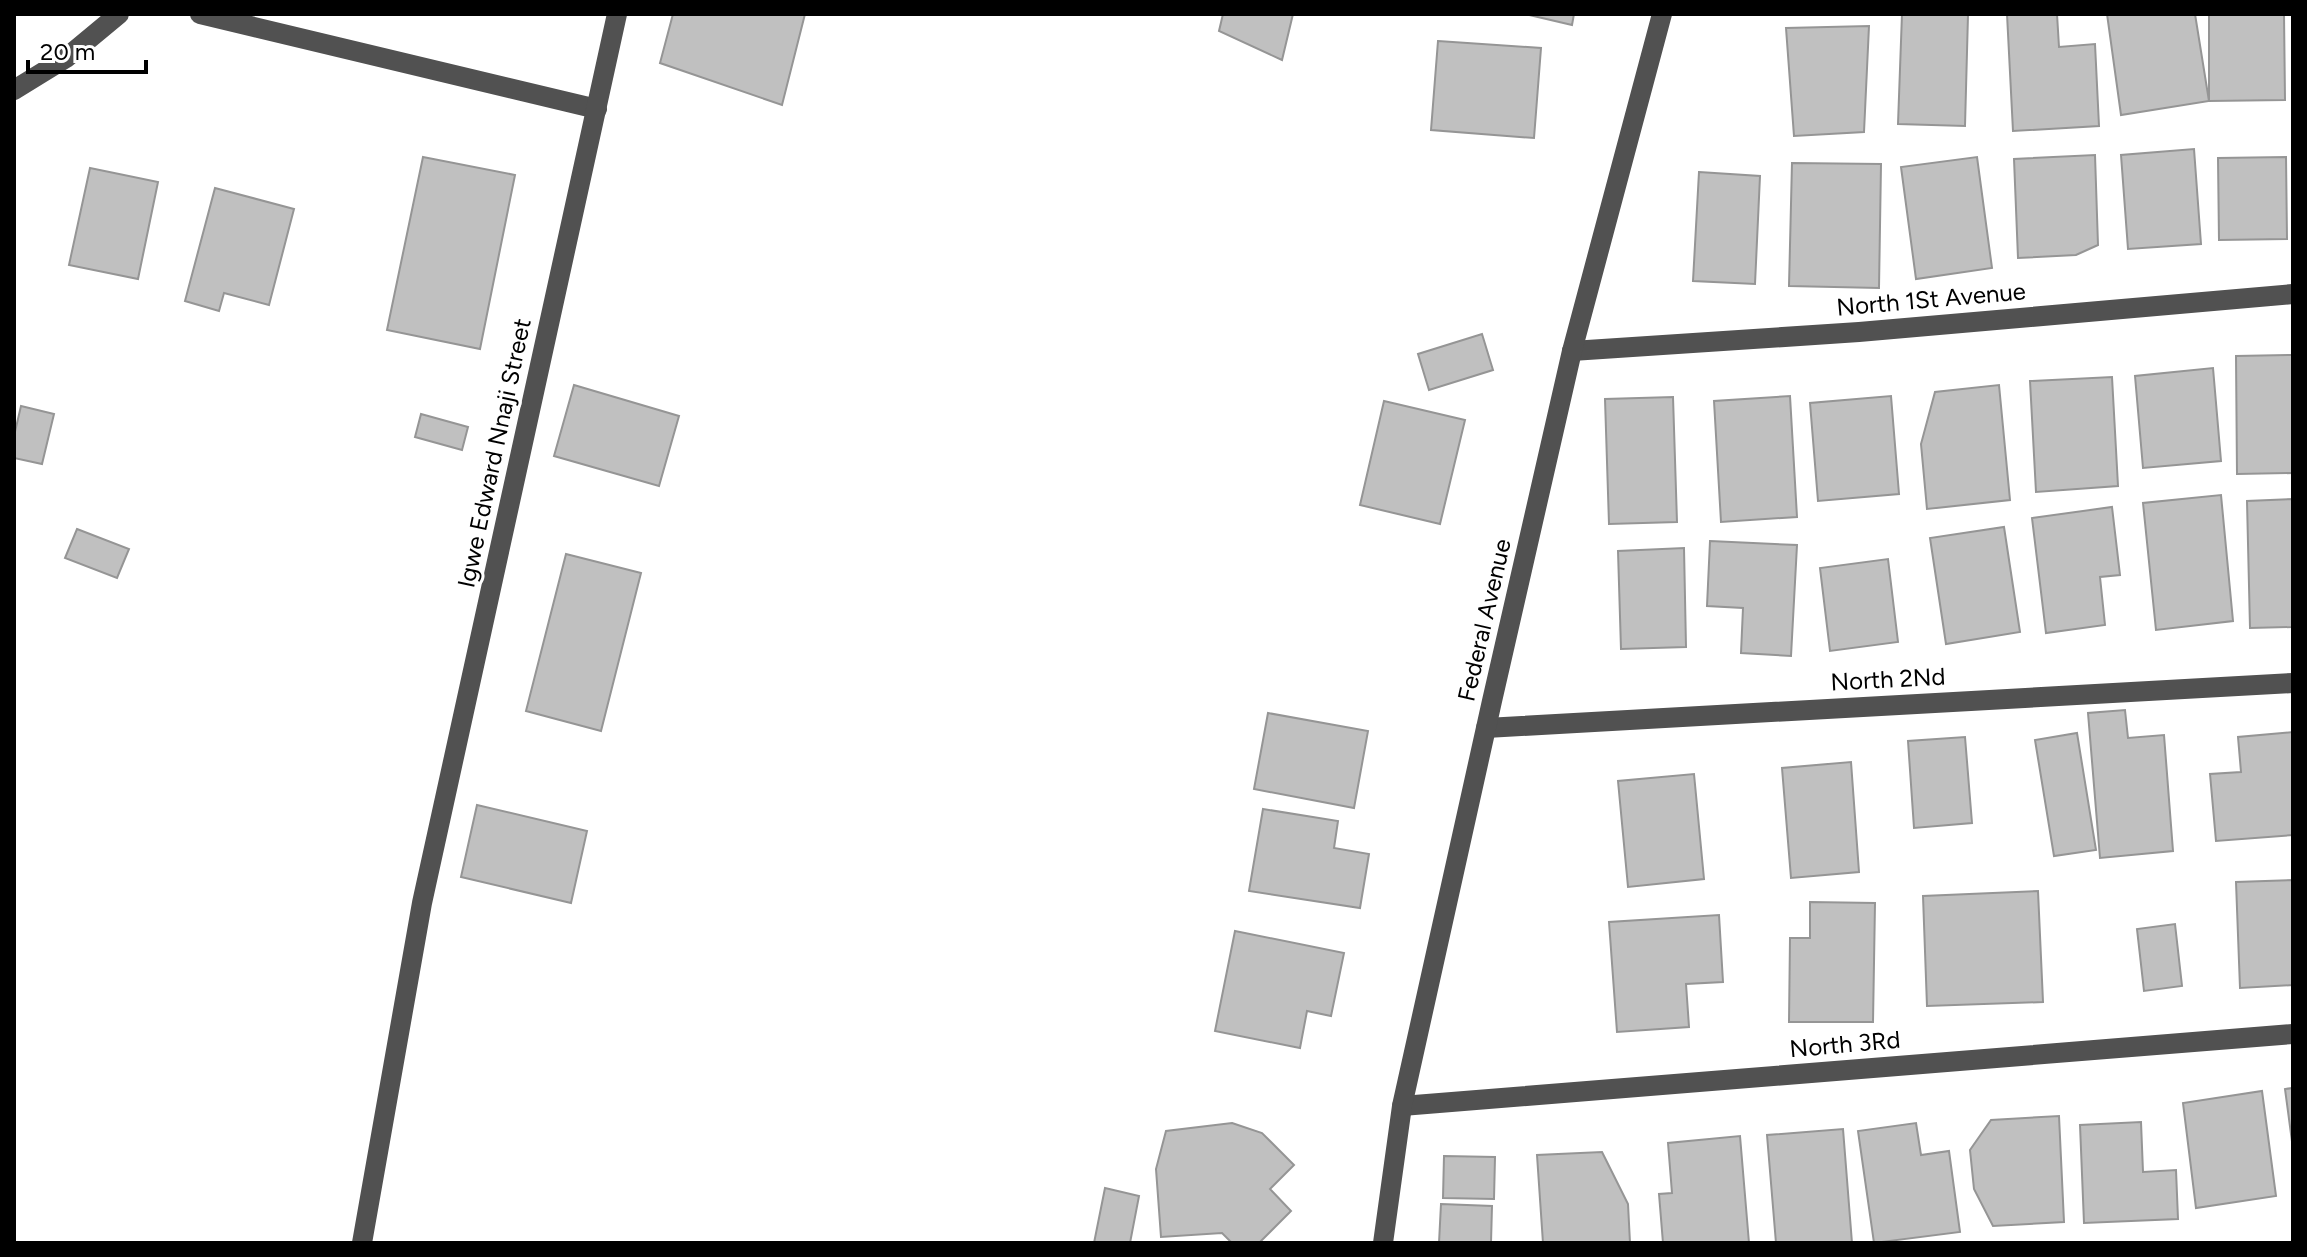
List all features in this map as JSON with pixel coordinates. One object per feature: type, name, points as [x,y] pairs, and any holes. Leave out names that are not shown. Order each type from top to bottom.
[{"type":"street","points":[[14,90],[66,58],[119,14]]},
{"type":"street","points":[[200,14],[597,109]]},
{"type":"street","name":"Igwe Edward Nnaji Street","points":[[362,1243],[422,903],[617,14]]},
{"type":"street","name":"Federal Avenue","points":[[1383,1243],[1402,1106],[1486,728],[1572,351],[1662,14]]},
{"type":"street","name":"North 1St Avenue","points":[[1572,351],[1859,332],[2293,294]]},
{"type":"street","name":"North 2Nd","points":[[1486,728],[2293,683]]},
{"type":"street","name":"North 3Rd","points":[[1402,1106],[2293,1034]]},
{"type":"building","points":[[673,14],[805,14],[782,105],[660,63]]},
{"type":"building","points":[[1223,14],[1293,14],[1282,60],[1219,31]]},
{"type":"building","points":[[1525,14],[1574,14],[1572,25]]},
{"type":"building","points":[[1902,14],[1968,15],[1965,126],[1898,124]]},
{"type":"building","points":[[2007,14],[2057,14],[2059,47],[2095,44],[2099,126],[2013,131]]},
{"type":"building","points":[[2107,14],[2195,14],[2209,101],[2121,115]]},
{"type":"building","points":[[2209,14],[2284,14],[2285,100],[2209,101]]},
{"type":"building","points":[[1869,26],[1864,132],[1794,136],[1786,28]]},
{"type":"building","points":[[1438,41],[1541,48],[1534,138],[1431,130]]},
{"type":"building","points":[[2194,149],[2201,244],[2128,249],[2121,155]]},
{"type":"building","points":[[2095,155],[2098,245],[2076,255],[2018,258],[2014,159]]},
{"type":"building","points":[[423,157],[515,175],[480,349],[387,330]]},
{"type":"building","points":[[1977,157],[1992,268],[1916,279],[1901,167]]},
{"type":"building","points":[[2286,157],[2287,239],[2219,240],[2218,158]]},
{"type":"building","points":[[1792,163],[1881,164],[1879,288],[1789,286]]},
{"type":"building","points":[[90,168],[158,182],[138,279],[69,265]]},
{"type":"building","points":[[1699,172],[1760,176],[1755,284],[1693,281]]},
{"type":"building","points":[[215,188],[294,209],[269,305],[224,293],[219,311],[185,301]]},
{"type":"building","points":[[1482,334],[1493,370],[1429,390],[1418,354]]},
{"type":"building","points":[[2293,355],[2293,473],[2237,474],[2236,356]]},
{"type":"building","points":[[2213,368],[2221,461],[2143,468],[2135,376]]},
{"type":"building","points":[[2112,377],[2118,486],[2036,492],[2030,381]]},
{"type":"building","points":[[574,385],[679,416],[659,486],[554,456]]},
{"type":"building","points":[[1999,385],[2010,500],[1927,509],[1921,444],[1935,392]]},
{"type":"building","points":[[1790,396],[1797,517],[1721,522],[1714,401]]},
{"type":"building","points":[[1891,396],[1899,494],[1818,501],[1810,403]]},
{"type":"building","points":[[1673,397],[1677,522],[1609,524],[1605,399]]},
{"type":"building","points":[[1384,401],[1465,420],[1440,524],[1360,505]]},
{"type":"building","points":[[21,406],[54,414],[42,464],[14,458],[14,436]]},
{"type":"building","points":[[421,414],[468,427],[462,450],[415,437]]},
{"type":"building","points":[[2221,495],[2233,621],[2156,630],[2143,503]]},
{"type":"building","points":[[2293,499],[2293,627],[2250,628],[2247,501]]},
{"type":"building","points":[[2112,507],[2120,575],[2100,577],[2105,625],[2046,633],[2032,518]]},
{"type":"building","points":[[2004,527],[2020,632],[1946,644],[1930,538]]},
{"type":"building","points":[[77,529],[129,549],[117,578],[65,558]]},
{"type":"building","points":[[1710,541],[1797,545],[1791,656],[1741,653],[1743,608],[1707,606]]},
{"type":"building","points":[[1684,548],[1686,647],[1621,649],[1618,551]]},
{"type":"building","points":[[566,554],[641,573],[601,731],[526,711]]},
{"type":"building","points":[[1888,559],[1898,642],[1830,651],[1820,568]]},
{"type":"building","points":[[2125,710],[2128,738],[2164,735],[2173,851],[2100,858],[2088,713]]},
{"type":"building","points":[[1268,713],[1368,731],[1354,808],[1254,789]]},
{"type":"building","points":[[2293,732],[2293,835],[2216,841],[2210,774],[2241,772],[2238,737]]},
{"type":"building","points":[[2077,733],[2096,850],[2054,856],[2035,740]]},
{"type":"building","points":[[1965,737],[1972,823],[1914,828],[1908,741]]},
{"type":"building","points":[[1851,762],[1859,872],[1791,878],[1782,768]]},
{"type":"building","points":[[1694,774],[1704,879],[1628,887],[1618,781]]},
{"type":"building","points":[[477,805],[587,831],[571,903],[461,877]]},
{"type":"building","points":[[1263,809],[1338,821],[1334,848],[1369,854],[1360,908],[1249,891]]},
{"type":"building","points":[[2293,880],[2293,985],[2240,988],[2236,882]]},
{"type":"building","points":[[2038,891],[2043,1002],[1927,1006],[1923,896]]},
{"type":"building","points":[[1810,902],[1875,903],[1873,1022],[1789,1022],[1790,938],[1810,938]]},
{"type":"building","points":[[1719,915],[1723,982],[1686,984],[1689,1027],[1617,1032],[1609,922]]},
{"type":"building","points":[[2175,924],[2182,986],[2144,991],[2137,929]]},
{"type":"building","points":[[1235,931],[1344,953],[1331,1016],[1307,1011],[1300,1048],[1215,1031]]},
{"type":"building","points":[[2293,1088],[2293,1149],[2285,1089]]},
{"type":"building","points":[[2262,1091],[2276,1196],[2196,1208],[2183,1103]]},
{"type":"building","points":[[2059,1116],[2064,1222],[1993,1226],[1974,1189],[1970,1150],[1991,1120]]},
{"type":"building","points":[[2141,1122],[2143,1172],[2176,1170],[2178,1219],[2084,1223],[2080,1125]]},
{"type":"building","points":[[1232,1123],[1262,1133],[1294,1165],[1270,1189],[1291,1211],[1259,1243],[1232,1243],[1222,1233],[1161,1237],[1156,1169],[1166,1131]]},
{"type":"building","points":[[1916,1123],[1921,1155],[1949,1151],[1960,1232],[1874,1243],[1858,1131]]},
{"type":"building","points":[[1843,1129],[1852,1243],[1776,1243],[1767,1135]]},
{"type":"building","points":[[1740,1136],[1749,1243],[1663,1243],[1659,1194],[1672,1193],[1668,1143]]},
{"type":"building","points":[[1602,1152],[1628,1204],[1630,1243],[1543,1243],[1537,1155]]},
{"type":"building","points":[[1444,1156],[1495,1157],[1494,1199],[1443,1198]]},
{"type":"building","points":[[1105,1188],[1139,1196],[1130,1243],[1094,1243]]},
{"type":"building","points":[[1441,1204],[1492,1206],[1491,1243],[1439,1243]]}]
